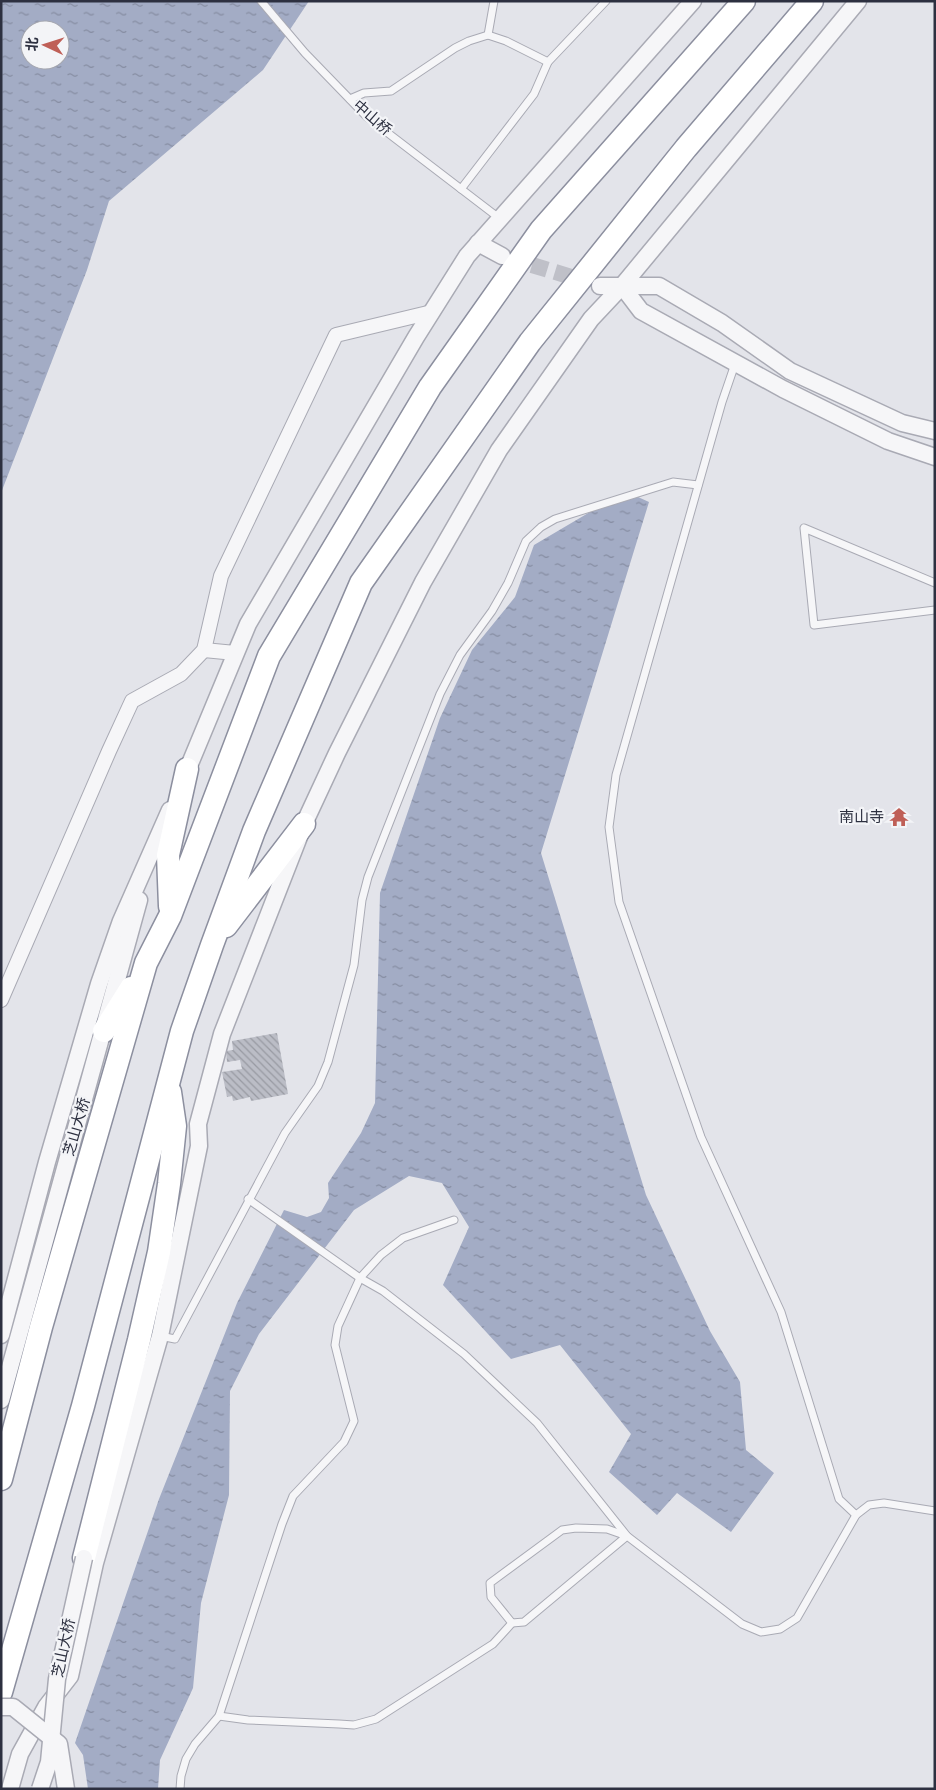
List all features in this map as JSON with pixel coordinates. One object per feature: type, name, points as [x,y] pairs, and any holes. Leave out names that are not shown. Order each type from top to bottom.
[{"type":"highway","points":[[1,1692],[83,1406],[182,1031],[254,831],[361,583],[530,342],[686,148],[812,1]]},
{"type":"highway","points":[[796,20],[825,1]]},
{"type":"highway","points":[[104,1031],[146,964],[170,916],[269,656],[430,387],[541,230],[737,7]]},
{"type":"highway","points":[[170,916],[168,855],[187,769]]},
{"type":"highway","points":[[212,945],[304,824]]},
{"type":"highway","points":[[1,1479],[41,1326],[146,964]]},
{"type":"highway","points":[[84,1558],[139,1340],[159,1252],[175,1126],[169,1081]]},
{"type":"street","points":[[1,1335],[47,1162],[99,984],[121,921],[152,854],[248,624],[467,256],[693,1]]},
{"type":"street","points":[[10,1789],[20,1754],[46,1707],[70,1676],[95,1563],[160,1336],[198,1146],[198,1124],[222,1034],[304,824],[337,753],[423,582],[500,450],[591,319],[622,286],[858,1]]},
{"type":"street","points":[[478,243],[502,256]]},
{"type":"street","points":[[600,286],[659,286],[722,323],[790,371],[902,423],[935,431]]},
{"type":"street","points":[[622,286],[640,311],[783,389],[888,441],[935,457]]},
{"type":"street","points":[[1,1000],[132,701],[181,674],[204,650],[221,576],[336,335],[432,312]]},
{"type":"street","points":[[204,650],[235,653]]},
{"type":"street","name":"芝山大桥","points":[[1,1400],[152,854]]},
{"type":"street","name":"芝山大桥","points":[[40,1789],[49,1762],[57,1679],[84,1558]]},
{"type":"street","points":[[1,1707],[13,1707],[59,1744],[66,1789]]},
{"type":"lane","name":"中山桥","points":[[261,1],[305,53],[368,117],[499,218]]},
{"type":"lane","points":[[488,34],[494,1]]},
{"type":"lane","points":[[462,189],[534,94],[548,62],[606,1]]},
{"type":"lane","points":[[350,99],[364,93],[391,91],[455,48],[488,34],[548,62]]},
{"type":"lane","points":[[736,362],[722,402],[616,775],[609,827],[619,902],[701,1137],[781,1312],[839,1499],[856,1515]]},
{"type":"lane","points":[[160,1336],[175,1338],[285,1133],[318,1086],[328,1062],[354,966],[362,900],[368,877],[440,694],[460,655],[492,611],[508,584],[526,541],[541,527],[556,519],[674,482],[698,485]]},
{"type":"lane","points":[[935,583],[804,528],[814,625],[935,610]]},
{"type":"lane","points":[[248,1199],[360,1278],[383,1291],[464,1354],[537,1423],[627,1536],[742,1624],[761,1632],[780,1629],[797,1618],[856,1515],[869,1505],[884,1504],[935,1511]]},
{"type":"lane","points":[[180,1789],[186,1760],[195,1744],[219,1716],[293,1496],[344,1442],[354,1421],[336,1345],[338,1326],[360,1278],[381,1255],[403,1238],[454,1220]]},
{"type":"lane","points":[[512,1623],[491,1597],[490,1583],[562,1530],[576,1528],[607,1529],[627,1536]]},
{"type":"lane","points":[[219,1716],[248,1720],[338,1724],[354,1724],[376,1719],[493,1644],[512,1623],[524,1622],[627,1536]]},
{"type":"water","points":[[1,1],[309,1],[263,70],[109,201],[87,270],[1,493]]},
{"type":"water","points":[[638,497],[649,502],[541,853],[646,1195],[710,1331],[740,1382],[746,1450],[774,1473],[731,1532],[677,1493],[657,1515],[609,1472],[631,1434],[560,1345],[511,1359],[443,1285],[469,1227],[442,1183],[409,1176],[354,1210],[259,1334],[230,1391],[229,1495],[201,1603],[193,1688],[160,1760],[158,1789],[88,1789],[83,1755],[75,1743],[159,1499],[237,1303],[284,1210],[307,1217],[321,1212],[329,1198],[328,1183],[361,1133],[375,1103],[380,893],[440,718],[472,650],[515,597],[534,545],[590,512]]},
{"type":"building","points":[[277,1033],[288,1094],[251,1101],[250,1097],[233,1101],[232,1096],[227,1097],[222,1072],[242,1069],[240,1060],[227,1062],[226,1051],[233,1050],[232,1041]]},
{"type":"tunnel","points":[[509,258],[588,282]]},
{"type":"place","name":"南山寺","points":[[899,817]]}]
